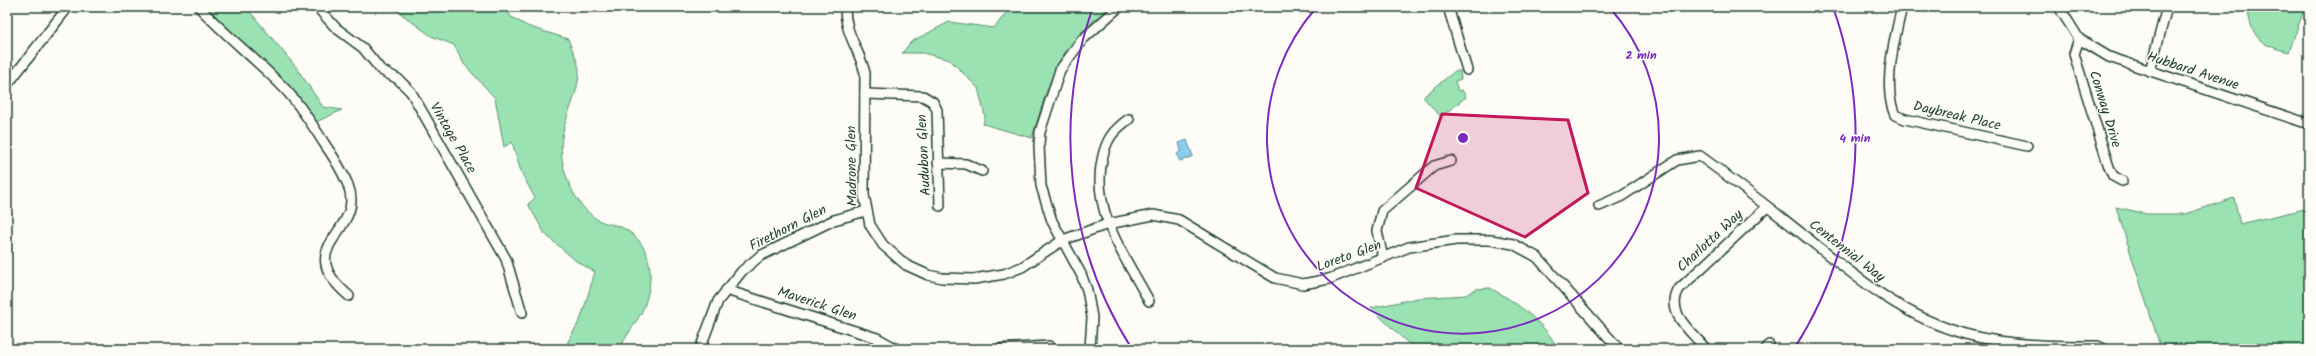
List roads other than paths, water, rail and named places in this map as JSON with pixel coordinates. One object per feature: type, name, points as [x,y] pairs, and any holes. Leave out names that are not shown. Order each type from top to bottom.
[{"type":"street","points":[[7,85],[68,7]]},
{"type":"street","points":[[199,7],[222,32],[284,88],[301,108],[335,159],[348,185],[352,202],[348,216],[326,252],[325,263],[328,271],[340,288],[349,296]]},
{"type":"street","name":"Vintage Place","points":[[318,7],[336,28],[363,48],[381,70],[398,79],[411,92],[506,259],[522,313]]},
{"type":"street","name":"Madrone Glen","points":[[845,7],[845,23],[861,59],[865,73],[864,195],[866,211],[870,224],[883,245],[906,265],[928,275],[942,278],[974,280],[1004,274],[1022,267],[1063,240]]},
{"type":"street","points":[[1090,349],[1092,317],[1087,290],[1081,274],[1052,222],[1041,186],[1040,132],[1060,70],[1082,40],[1118,7]]},
{"type":"street","points":[[1448,7],[1467,70]]},
{"type":"street","name":"Daybreak Place","points":[[1902,7],[1890,58],[1891,105],[1896,115],[1905,119],[2027,146]]},
{"type":"street","points":[[2059,7],[2077,36]]},
{"type":"street","points":[[2150,72],[2167,7]]},
{"type":"street","name":"Hubbard Avenue","points":[[2077,36],[2109,57],[2309,124]]},
{"type":"street","name":"Conway Drive","points":[[2077,36],[2074,54],[2080,74],[2109,167],[2113,176],[2122,182]]},
{"type":"street","name":"Audubon Glen","points":[[865,94],[923,96],[933,102],[937,110],[940,206]]},
{"type":"street","points":[[1130,119],[1115,129],[1108,140],[1100,168],[1100,199],[1108,224],[1149,301]]},
{"type":"street","name":"Centennial Way","points":[[1599,206],[1622,196],[1677,160],[1700,156],[1768,207],[1873,290],[1902,308],[1931,322],[1965,334],[2003,343],[2042,346],[2098,346],[2104,349]]},
{"type":"street","points":[[1383,258],[1376,231],[1382,211],[1434,166],[1451,161]]},
{"type":"street","points":[[938,163],[966,164],[982,171]]},
{"type":"street","name":"Charlotta Way","points":[[1706,349],[1674,312],[1674,298],[1679,289],[1768,207]]},
{"type":"street","name":"Firethorn Glen","points":[[700,349],[718,302],[742,270],[760,256],[834,220],[866,211]]},
{"type":"street","name":"Loreto Glen","points":[[1063,240],[1108,224],[1153,215],[1179,220],[1275,278],[1289,283],[1302,284],[1317,283],[1409,247],[1428,243],[1491,240],[1513,244],[1537,257],[1619,349]]},
{"type":"street","name":"Maverick Glen","points":[[726,290],[877,338],[897,349]]},
{"type":"street","points":[[999,349],[1049,346]]},
{"type":"water","points":[[1187,140],[1193,156],[1181,161],[1179,160],[1177,154],[1181,151],[1179,143]]}]
